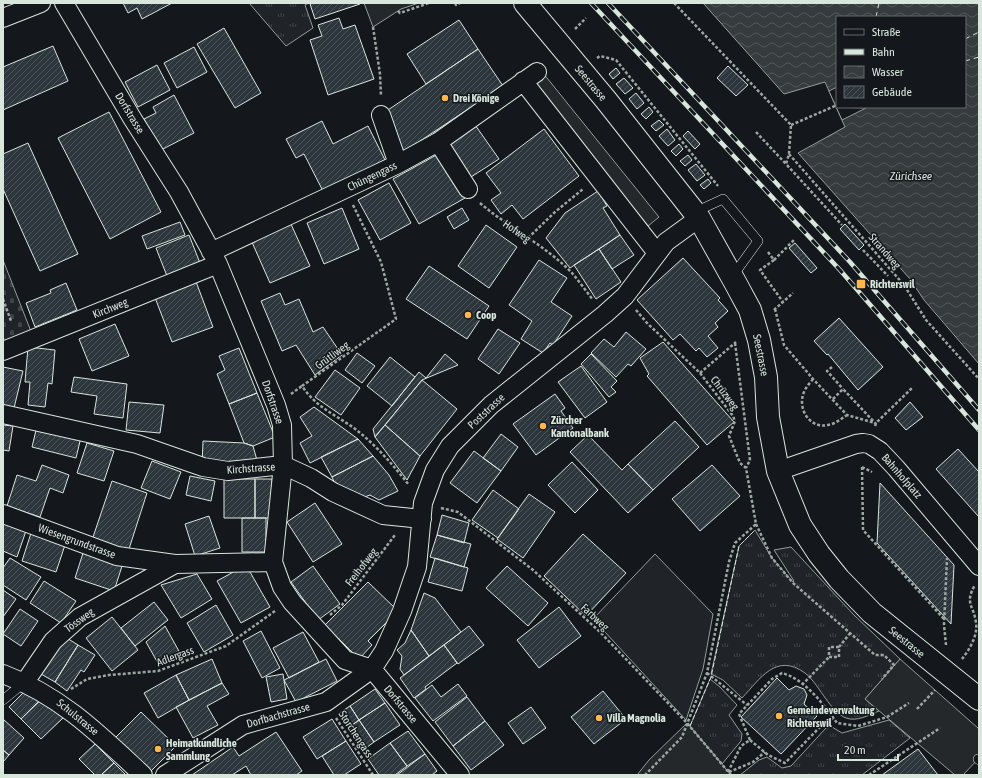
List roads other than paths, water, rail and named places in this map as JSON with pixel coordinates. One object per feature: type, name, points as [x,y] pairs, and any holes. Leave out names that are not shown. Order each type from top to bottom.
[{"type":"main road","name":"Seestrasse","points":[[525,3],[582,71],[697,215],[750,310],[759,340],[766,377],[768,417],[778,471],[800,526],[819,554],[839,579],[872,613],[978,695]]},
{"type":"street","points":[[3,18],[41,3]]},
{"type":"street","name":"Dorfstrasse","points":[[64,3],[132,118],[179,192],[214,258],[276,404],[282,425],[283,465],[273,562],[282,587],[292,602],[314,628],[345,660],[372,669],[460,775]]},
{"type":"street","name":"Chüngengass","points":[[214,258],[438,142],[530,77],[598,177],[656,253]]},
{"type":"street","points":[[381,115],[398,164]]},
{"type":"street","points":[[438,142],[468,189]]},
{"type":"street","name":"Poststrasse","points":[[372,669],[384,651],[402,611],[417,567],[422,511],[435,470],[450,446],[491,405],[605,314],[625,296],[656,253],[697,215]]},
{"type":"street","name":"Kirchweg","points":[[3,351],[214,258]]},
{"type":"street","name":"Kirchstrasse","points":[[3,414],[137,444],[203,467],[228,471],[283,465],[311,478],[333,492],[383,515],[422,511]]},
{"type":"street","name":"Bahnhofplatz","points":[[778,471],[856,444],[863,443],[874,446],[896,468],[940,520],[978,573]]},
{"type":"street","name":"Wiesengrundstrasse","points":[[3,514],[117,556],[175,564],[273,562]]},
{"type":"street","name":"Tössweg","points":[[25,682],[53,641],[80,617],[175,564]]},
{"type":"street","name":"Dorfbachstrasse","points":[[165,775],[243,725],[326,702],[372,669]]},
{"type":"street","name":"Schulstrasse","points":[[3,674],[25,682],[55,699],[88,725],[143,775]]},
{"type":"lane","points":[[697,215],[723,199],[758,241],[732,277]]},
{"type":"lane","name":"Tössweg","points":[[3,700],[25,682]]},
{"type":"water","name":"Zürichsee","points":[[703,3],[979,3],[979,364],[924,300],[910,279],[798,153],[845,127],[837,108],[966,108],[966,16],[836,16],[836,107],[825,82],[784,94]]},
{"type":"railway","points":[[591,3],[840,270],[979,430]]},
{"type":"railway","points":[[608,3],[850,262],[979,410]]},
{"type":"place","name":"Drei Könige","points":[[445,98]]},
{"type":"place","name":"Richterswil","points":[[861,284]]},
{"type":"place","name":"Coop","points":[[468,315]]},
{"type":"place","name":"Zürcher Kantonalbank","points":[[543,426]]},
{"type":"place","name":"Gemeindeverwaltung Richterswil","points":[[779,716]]},
{"type":"place","name":"Villa Magnolia","points":[[599,718]]},
{"type":"place","name":"Heimatkundliche Sammlung","points":[[158,749]]}]
